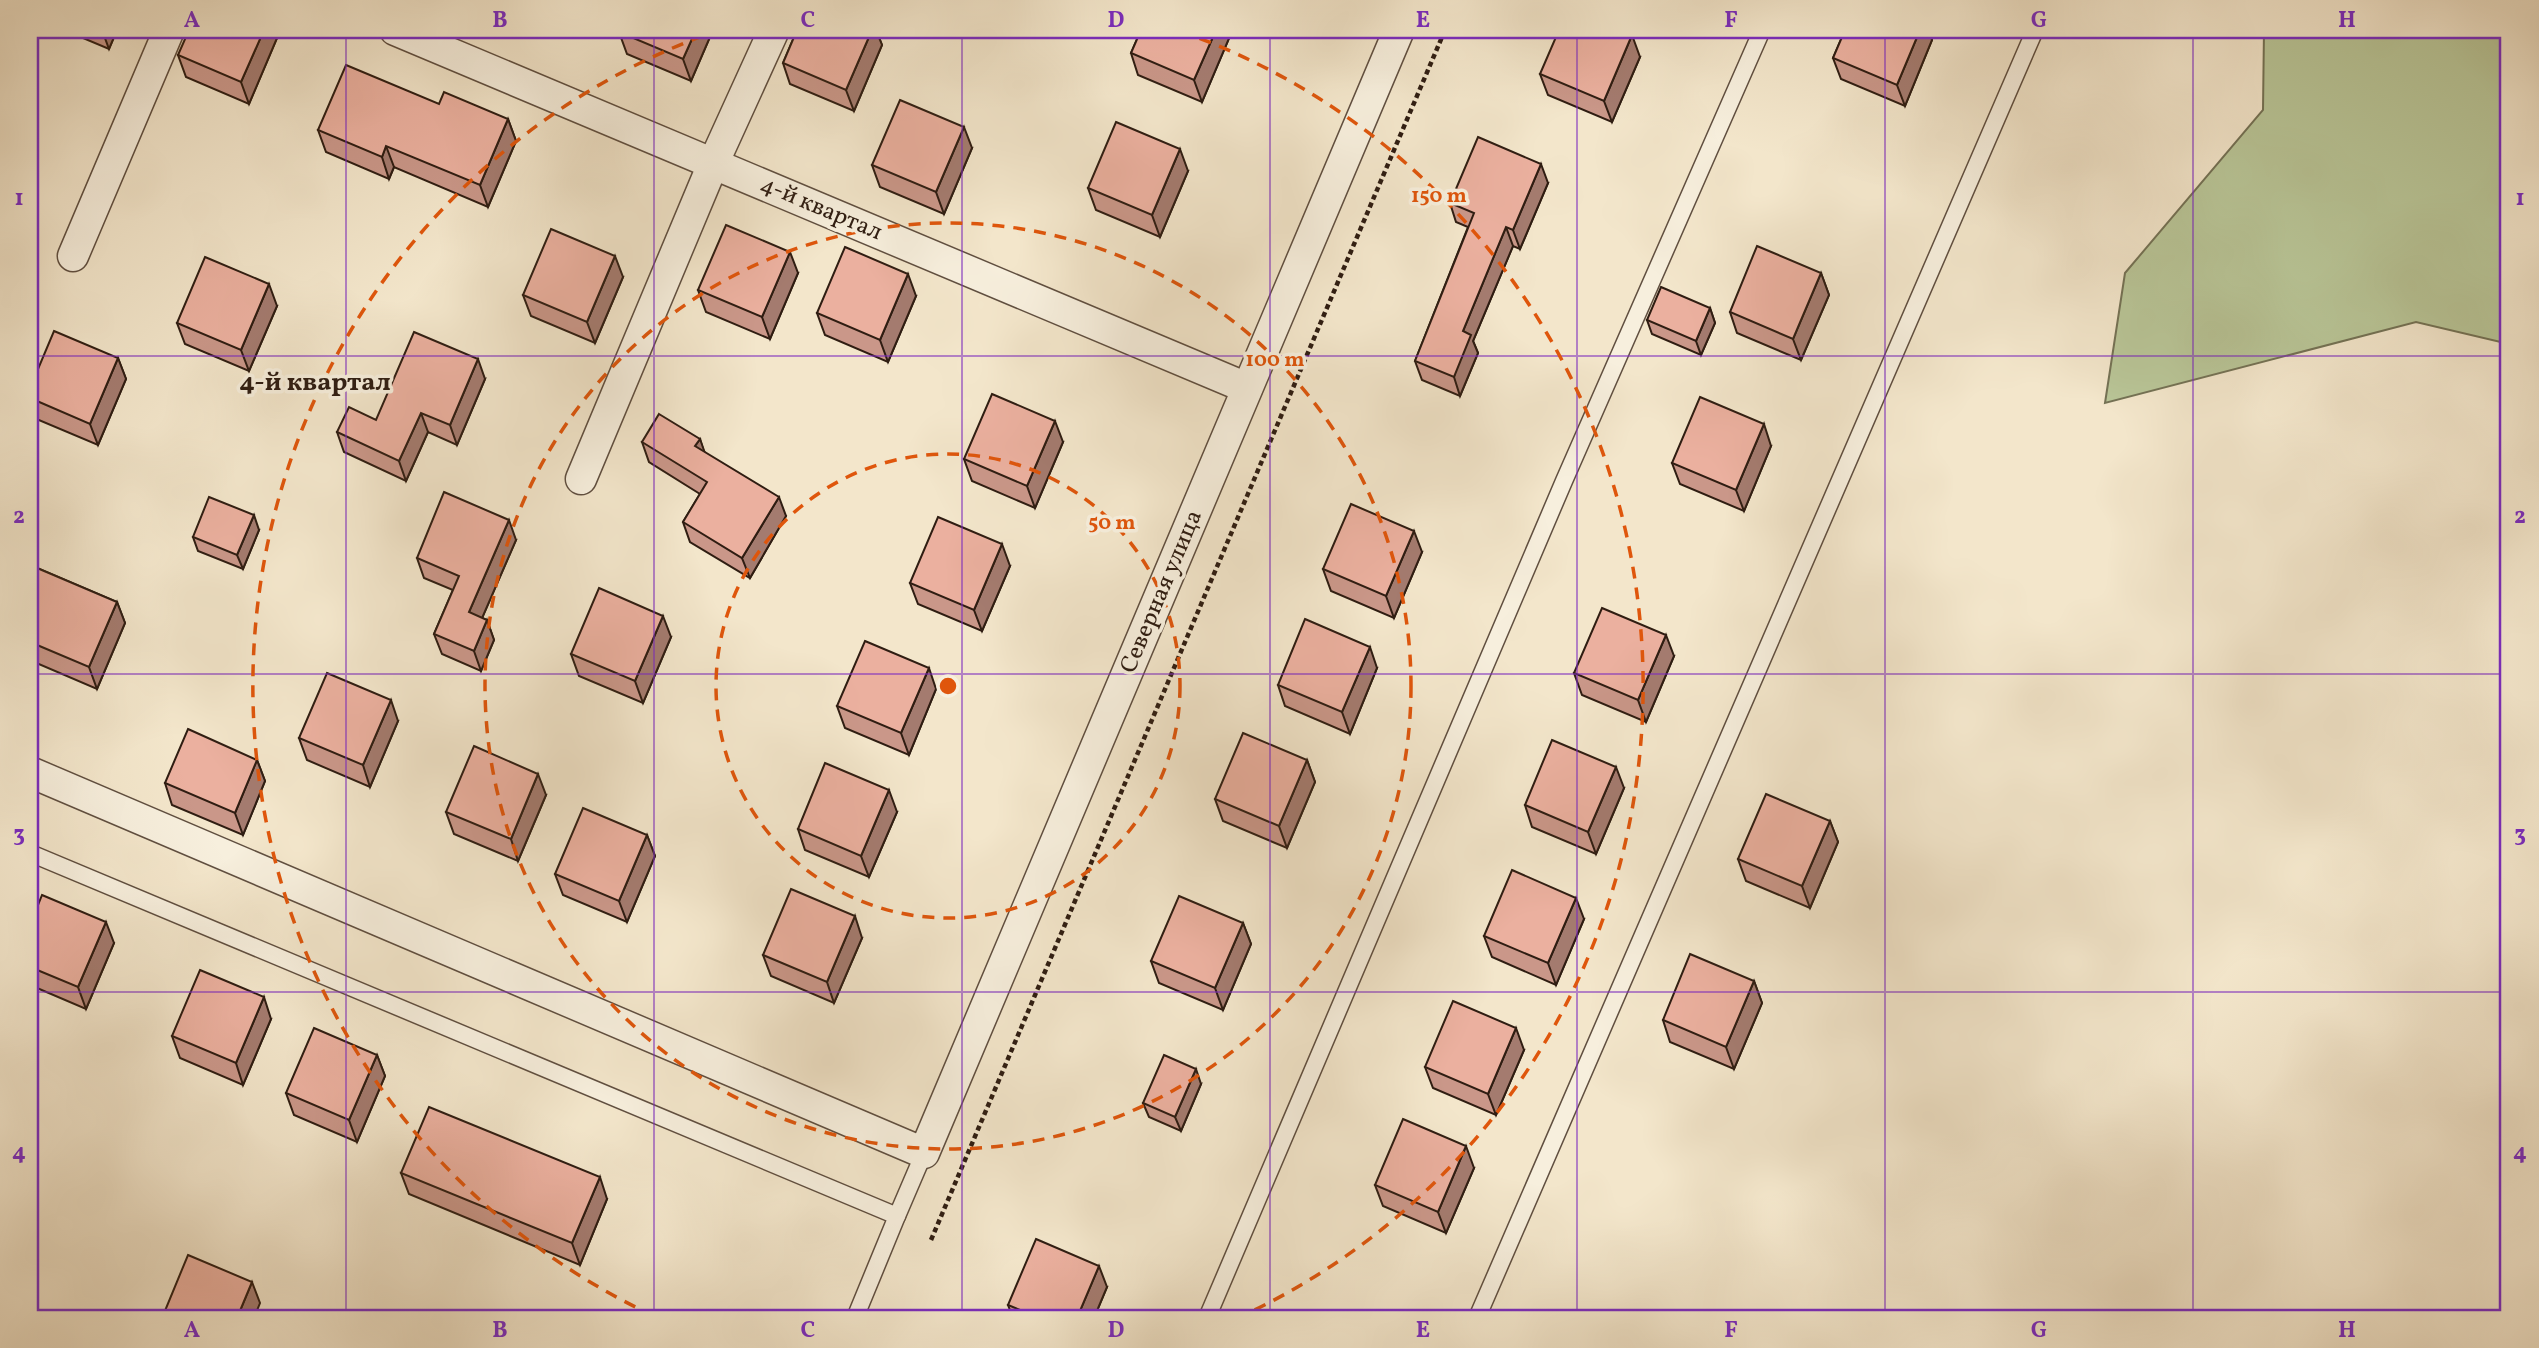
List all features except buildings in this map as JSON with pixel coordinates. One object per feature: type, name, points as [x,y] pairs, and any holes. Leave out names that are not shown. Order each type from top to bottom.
[{"type":"street","points":[[73,256],[169,30]]},
{"type":"street","name":"4-й квартал","points":[[395,30],[1248,388]]},
{"type":"street","points":[[581,479],[713,164],[774,30]]},
{"type":"street","name":"Северная улица","points":[[924,1153],[1399,30]]},
{"type":"street","points":[[30,772],[924,1153]]},
{"type":"lane","points":[[1208,1318],[1564,481],[1762,30]]},
{"type":"lane","points":[[1477,1318],[2035,30]]},
{"type":"lane","points":[[30,853],[897,1216]]},
{"type":"lane","points":[[855,1318],[924,1153]]},
{"type":"path","points":[[931,1240],[1445,30]]},
{"type":"green space","points":[[2264,30],[2509,30],[2509,344],[2416,322],[2105,403],[2125,273],[2263,110]]},
{"type":"district","name":"4-й квартал","points":[[315,383]]}]
